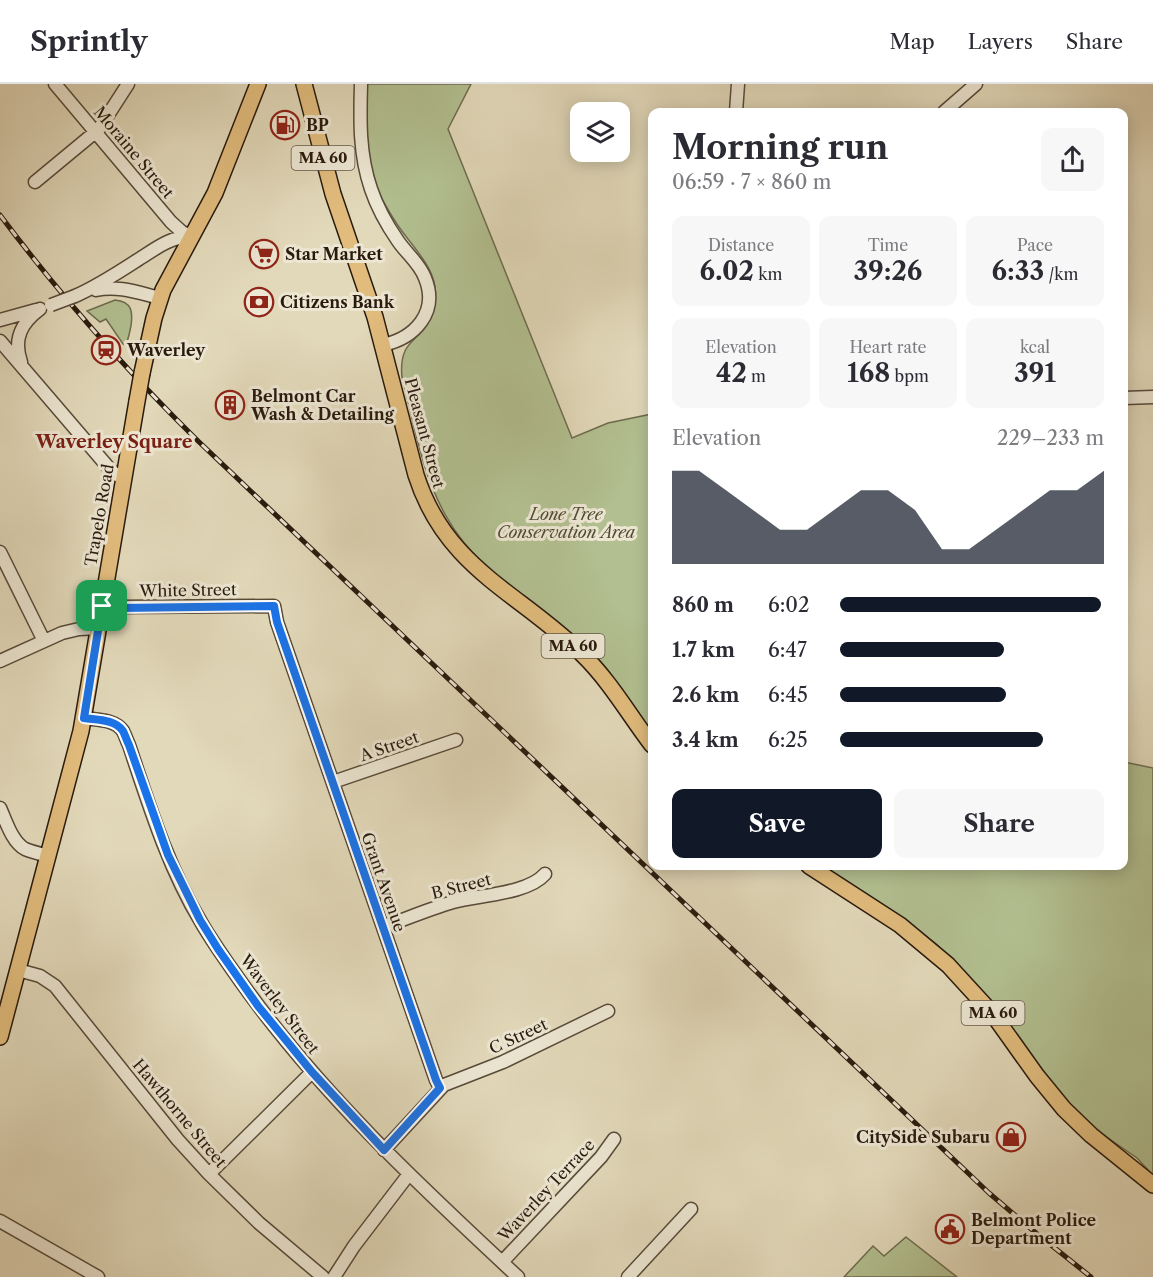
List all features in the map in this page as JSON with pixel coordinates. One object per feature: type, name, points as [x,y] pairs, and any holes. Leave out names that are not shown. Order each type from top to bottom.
[{"type":"main road","name":"Trapelo Road","points":[[0,1037],[84,718],[123,478],[152,325],[160,298],[171,274],[211,202],[258,84]]},
{"type":"main road","name":"Pleasant Street","points":[[304,85],[333,194],[383,345],[416,475],[426,503],[441,529],[463,555],[506,594],[566,639],[582,654],[607,682],[648,739]]},
{"type":"main road","name":"MA 60","points":[[815,870],[905,929],[948,965],[988,1008],[1057,1102],[1082,1127],[1153,1185]]},
{"type":"street","name":"Moraine Street","points":[[55,84],[171,222],[182,232],[192,236]]},
{"type":"street","points":[[34,182],[103,125],[128,84]]},
{"type":"street","points":[[361,84],[360,137],[370,188],[388,225],[424,276],[429,296],[426,314],[416,330],[399,341],[383,345]]},
{"type":"street","points":[[736,108],[738,84]]},
{"type":"street","points":[[949,108],[976,84]]},
{"type":"street","points":[[75,296],[106,280],[167,242],[180,237],[192,236]]},
{"type":"street","points":[[0,320],[100,289],[114,288],[160,298]]},
{"type":"street","points":[[24,369],[18,349],[19,336],[28,320],[46,307]]},
{"type":"street","points":[[0,341],[108,467],[123,478]]},
{"type":"street","points":[[1128,398],[1153,397]]},
{"type":"street","points":[[0,552],[44,641]]},
{"type":"street","name":"White Street","points":[[102,606],[118,608],[274,606]]},
{"type":"street","name":"Grant Avenue","points":[[274,606],[277,622],[440,1088]]},
{"type":"street","points":[[0,661],[67,631],[98,628]]},
{"type":"street","name":"Waverley Street","points":[[84,718],[108,721],[116,724],[122,730],[168,855],[200,920],[258,1006],[312,1072],[384,1150],[518,1277]]},
{"type":"street","name":"A Street","points":[[333,782],[456,740]]},
{"type":"street","points":[[0,808],[21,846],[49,856]]},
{"type":"street","name":"B Street","points":[[383,927],[456,901],[520,888],[537,881],[545,874]]},
{"type":"street","name":"Hawthorne Street","points":[[18,970],[40,976],[55,986],[156,1114],[209,1174],[259,1223],[323,1277]]},
{"type":"street","name":"C Street","points":[[440,1088],[517,1056],[608,1011]]},
{"type":"street","points":[[209,1174],[312,1072]]},
{"type":"street","points":[[384,1150],[440,1088]]},
{"type":"street","name":"Waverley Terrace","points":[[502,1262],[601,1157],[614,1139]]},
{"type":"street","points":[[334,1277],[354,1246],[409,1174]]},
{"type":"street","points":[[628,1277],[691,1209]]},
{"type":"street","points":[[0,1221],[98,1277]]},
{"type":"green space","name":"Lone Tree Conservation Area","points":[[367,84],[471,84],[448,129],[572,438],[608,423],[648,415],[648,727],[623,690],[588,650],[511,589],[475,555],[459,537],[438,500],[419,448],[401,370],[405,351],[431,317],[435,287],[429,269],[391,215],[374,181],[367,146]]},
{"type":"green space","points":[[115,300],[128,305],[132,316],[125,345],[106,319],[100,322],[87,311]]},
{"type":"green space","points":[[1128,763],[1153,768],[1153,1175],[1137,1158],[1095,1129],[1069,1104],[997,1008],[953,959],[904,919],[829,870],[1128,870]]},
{"type":"green space","points":[[906,1237],[957,1277],[844,1277],[873,1246],[884,1256]]},
{"type":"railway","points":[[0,215],[94,331],[197,440],[648,869]]},
{"type":"railway","points":[[649,870],[989,1193],[1091,1277]]},
{"type":"place","name":"BP","points":[[285,125]]},
{"type":"place","name":"Star Market","points":[[264,254]]},
{"type":"place","name":"Citizens Bank","points":[[259,302]]},
{"type":"place","name":"Waverley","points":[[106,350]]},
{"type":"place","name":"Belmont Car Wash & Detailing","points":[[230,405]]},
{"type":"place","name":"CitySide Subaru","points":[[1011,1137]]},
{"type":"place","name":"Belmont Police Department","points":[[950,1229]]},
{"type":"district","name":"Waverley Square","points":[[114,442]]},
{"type":"route","points":[[102,606],[118,608],[274,606],[277,622],[440,1088],[384,1150],[312,1072],[258,1006],[218,949],[186,894],[168,855],[122,730],[116,724],[108,721],[84,718],[102,606]]}]
